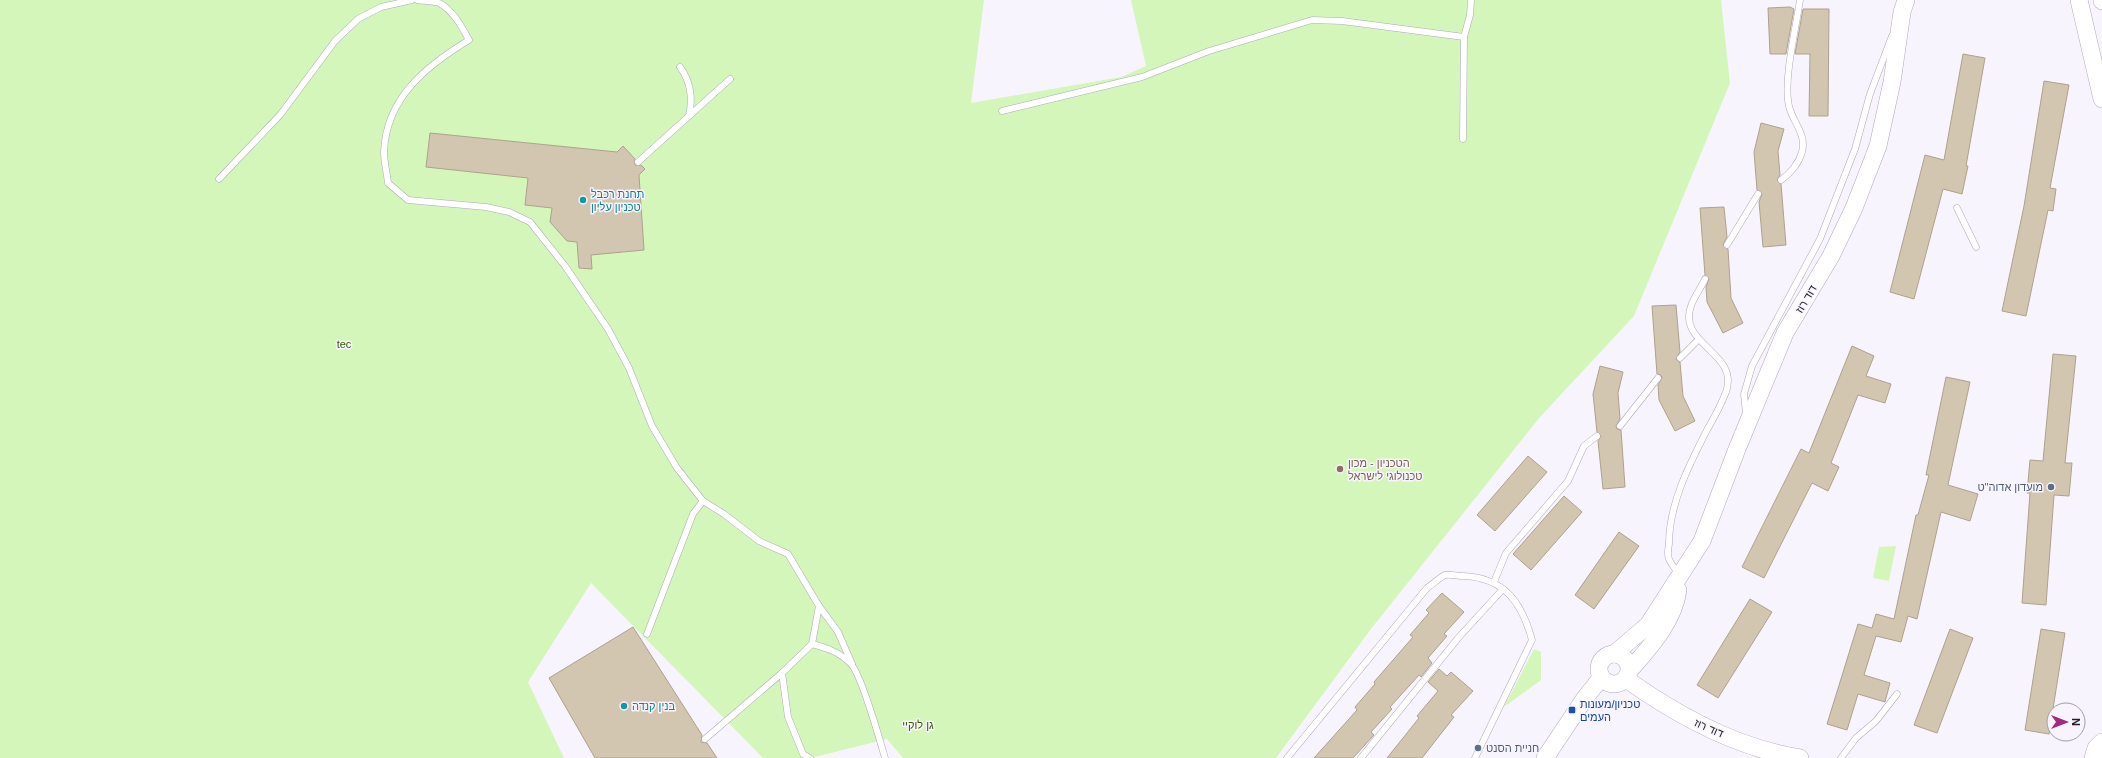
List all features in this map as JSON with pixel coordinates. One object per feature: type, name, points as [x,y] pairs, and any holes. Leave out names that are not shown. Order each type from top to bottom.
[{"type":"street","points":[[2079,0],[2102,100]]},
{"type":"street","name":"דוד רוז","points":[[1614,654],[1648,625],[1702,541],[1747,424],[1785,334],[1831,256],[1854,208],[1878,146],[1892,82],[1904,6]]},
{"type":"street","points":[[1628,674],[1626,660],[1623,656],[1614,654],[1602,660],[1599,669],[1602,678],[1614,685],[1618,684],[1628,674],[1653,643],[1666,623],[1674,606],[1680,576]]},
{"type":"street","name":"דוד רוז","points":[[1628,674],[1690,721],[1740,742],[1781,755],[1800,758]]},
{"type":"street","points":[[1545,758],[1585,698],[1602,678]]},
{"type":"street","points":[[2093,758],[2096,748],[2102,742]]},
{"type":"lane","points":[[219,179],[280,115],[335,41],[358,19],[382,7],[412,0]]},
{"type":"lane","points":[[416,0],[438,3],[442,6],[451,13],[464,29],[469,40],[424,71],[407,89],[390,117],[384,152],[388,183],[408,200],[486,207],[509,212],[530,222],[565,266],[608,329],[629,368],[652,426],[677,468],[703,502],[724,514],[759,541],[788,554],[819,606],[838,632],[873,718],[885,758]]},
{"type":"lane","points":[[1463,139],[1464,37],[1470,15],[1471,0]]},
{"type":"lane","points":[[1781,180],[1790,173],[1802,152],[1803,139],[1789,106],[1788,74],[1800,0]]},
{"type":"lane","points":[[1002,111],[1142,77],[1209,51],[1312,20],[1342,21],[1464,37]]},
{"type":"lane","points":[[680,67],[686,75],[692,97],[689,116]]},
{"type":"lane","points":[[638,162],[730,79]]},
{"type":"lane","points":[[1727,245],[1758,194]]},
{"type":"lane","points":[[1957,208],[1976,247]]},
{"type":"lane","points":[[1680,576],[1668,559],[1669,530],[1688,468],[1722,402],[1729,379],[1722,361],[1698,340],[1691,326],[1689,316],[1691,306],[1705,279]]},
{"type":"lane","points":[[1680,358],[1698,340]]},
{"type":"lane","points":[[1620,426],[1658,378]]},
{"type":"lane","points":[[1494,582],[1506,553],[1568,480],[1584,446],[1597,436]]},
{"type":"lane","points":[[647,634],[693,514],[703,502]]},
{"type":"lane","points":[[1288,758],[1427,588],[1446,575],[1481,577],[1494,582],[1503,589],[1519,607],[1527,623],[1532,640],[1475,758]]},
{"type":"lane","points":[[1361,758],[1459,637],[1503,589]]},
{"type":"lane","points":[[705,739],[782,673],[812,644],[819,606]]},
{"type":"lane","points":[[812,644],[834,650],[852,664]]},
{"type":"lane","points":[[782,673],[788,716],[803,754],[810,758]]},
{"type":"lane","points":[[1841,758],[1856,738],[1876,721],[1897,694]]},
{"type":"green space","name":"tec","points":[[0,0],[984,0],[971,103],[1121,77],[1146,66],[1131,0],[1721,0],[1730,83],[1634,316],[1540,417],[1371,629],[1276,758],[903,758],[887,739],[811,758],[763,758],[591,583],[528,682],[564,758],[0,758]]},
{"type":"green space","points":[[1896,546],[1889,581],[1873,578],[1879,547]]},
{"type":"green space","points":[[1534,649],[1541,652],[1541,680],[1504,707]]},
{"type":"building","points":[[1790,7],[1794,9],[1786,54],[1770,54],[1768,8]]},
{"type":"building","points":[[1803,9],[1829,9],[1828,116],[1809,116],[1810,54],[1795,54]]},
{"type":"building","points":[[1963,54],[1985,58],[1966,166],[1968,166],[1962,194],[1943,189],[1914,299],[1890,292],[1925,155],[1944,160]]},
{"type":"building","points":[[2044,81],[2069,85],[2050,188],[2056,189],[2053,211],[2048,210],[2026,316],[2002,311],[2024,206]]},
{"type":"building","points":[[1761,123],[1784,129],[1778,151],[1780,175],[1777,180],[1781,184],[1786,245],[1763,247],[1759,202],[1762,194],[1757,190],[1754,152]]},
{"type":"building","name":"תחנת רכבל טכניון עליון","points":[[430,133],[617,152],[623,146],[635,159],[635,165],[641,165],[645,169],[639,175],[644,250],[591,255],[592,269],[579,268],[577,242],[567,241],[550,222],[552,208],[525,205],[528,178],[426,167]]},
{"type":"building","points":[[1724,207],[1727,237],[1723,245],[1728,249],[1731,298],[1743,323],[1723,333],[1707,302],[1706,287],[1709,279],[1705,275],[1700,208]]},
{"type":"building","points":[[1676,305],[1680,352],[1676,359],[1680,362],[1683,396],[1695,421],[1675,431],[1659,400],[1658,385],[1662,378],[1661,375],[1657,374],[1652,306]]},
{"type":"building","points":[[1852,346],[1874,356],[1866,376],[1891,384],[1885,403],[1858,395],[1831,463],[1839,467],[1828,491],[1812,483],[1764,578],[1742,567],[1801,449],[1809,453]]},
{"type":"building","points":[[2053,354],[2076,356],[2065,463],[2072,463],[2069,496],[2054,495],[2046,605],[2022,603],[2030,493],[2027,493],[2030,460],[2043,461]]},
{"type":"building","points":[[1600,366],[1623,372],[1618,393],[1620,419],[1616,426],[1617,429],[1621,430],[1625,487],[1603,489],[1598,441],[1601,436],[1597,432],[1593,394]]},
{"type":"building","points":[[1946,377],[1970,382],[1948,485],[1978,494],[1970,521],[1941,512],[1917,619],[1908,616],[1901,642],[1876,636],[1864,675],[1890,683],[1885,702],[1858,694],[1847,730],[1827,724],[1858,624],[1872,628],[1876,614],[1894,619],[1916,515],[1918,515],[1929,475],[1926,475]]},
{"type":"building","points":[[1528,456],[1547,472],[1495,531],[1477,515]]},
{"type":"building","points":[[1564,496],[1582,512],[1531,570],[1513,554]]},
{"type":"building","points":[[1619,532],[1639,546],[1594,609],[1575,595]]},
{"type":"building","points":[[1442,593],[1464,612],[1444,634],[1447,636],[1428,658],[1432,663],[1421,677],[1419,675],[1390,707],[1392,709],[1371,732],[1374,735],[1353,758],[1314,758],[1357,710],[1355,707],[1375,684],[1374,682],[1413,637],[1410,635],[1429,613],[1426,610]]},
{"type":"building","points":[[1750,599],[1772,612],[1718,698],[1697,685]]},
{"type":"building","name":"בנין קנדה","points":[[633,627],[702,735],[701,742],[707,743],[717,758],[595,758],[549,678]]},
{"type":"building","points":[[1950,629],[1973,638],[1937,733],[1914,725]]},
{"type":"building","points":[[2041,629],[2065,633],[2054,702],[2046,702],[2046,734],[2025,730]]},
{"type":"building","points":[[1439,669],[1447,676],[1451,672],[1473,691],[1451,715],[1454,717],[1422,758],[1387,758],[1419,718],[1417,716],[1438,691],[1428,682]]},
{"type":"place","name":"תחנת רכבל טכניון עליון","points":[[583,200]]},
{"type":"place","name":"הטכניון - מכון טכנולוגי לישראל","points":[[1340,469]]},
{"type":"place","name":"מועדון אדוה\"ט","points":[[2051,487]]},
{"type":"place","name":"בנין קנדה","points":[[624,706]]},
{"type":"place","name":"טכניון/מעונות העמים","points":[[1572,710]]},
{"type":"place","name":"חניית הסנט","points":[[1478,748]]},
{"type":"park label","name":"גן לוקיי","points":[[918,725]]}]
